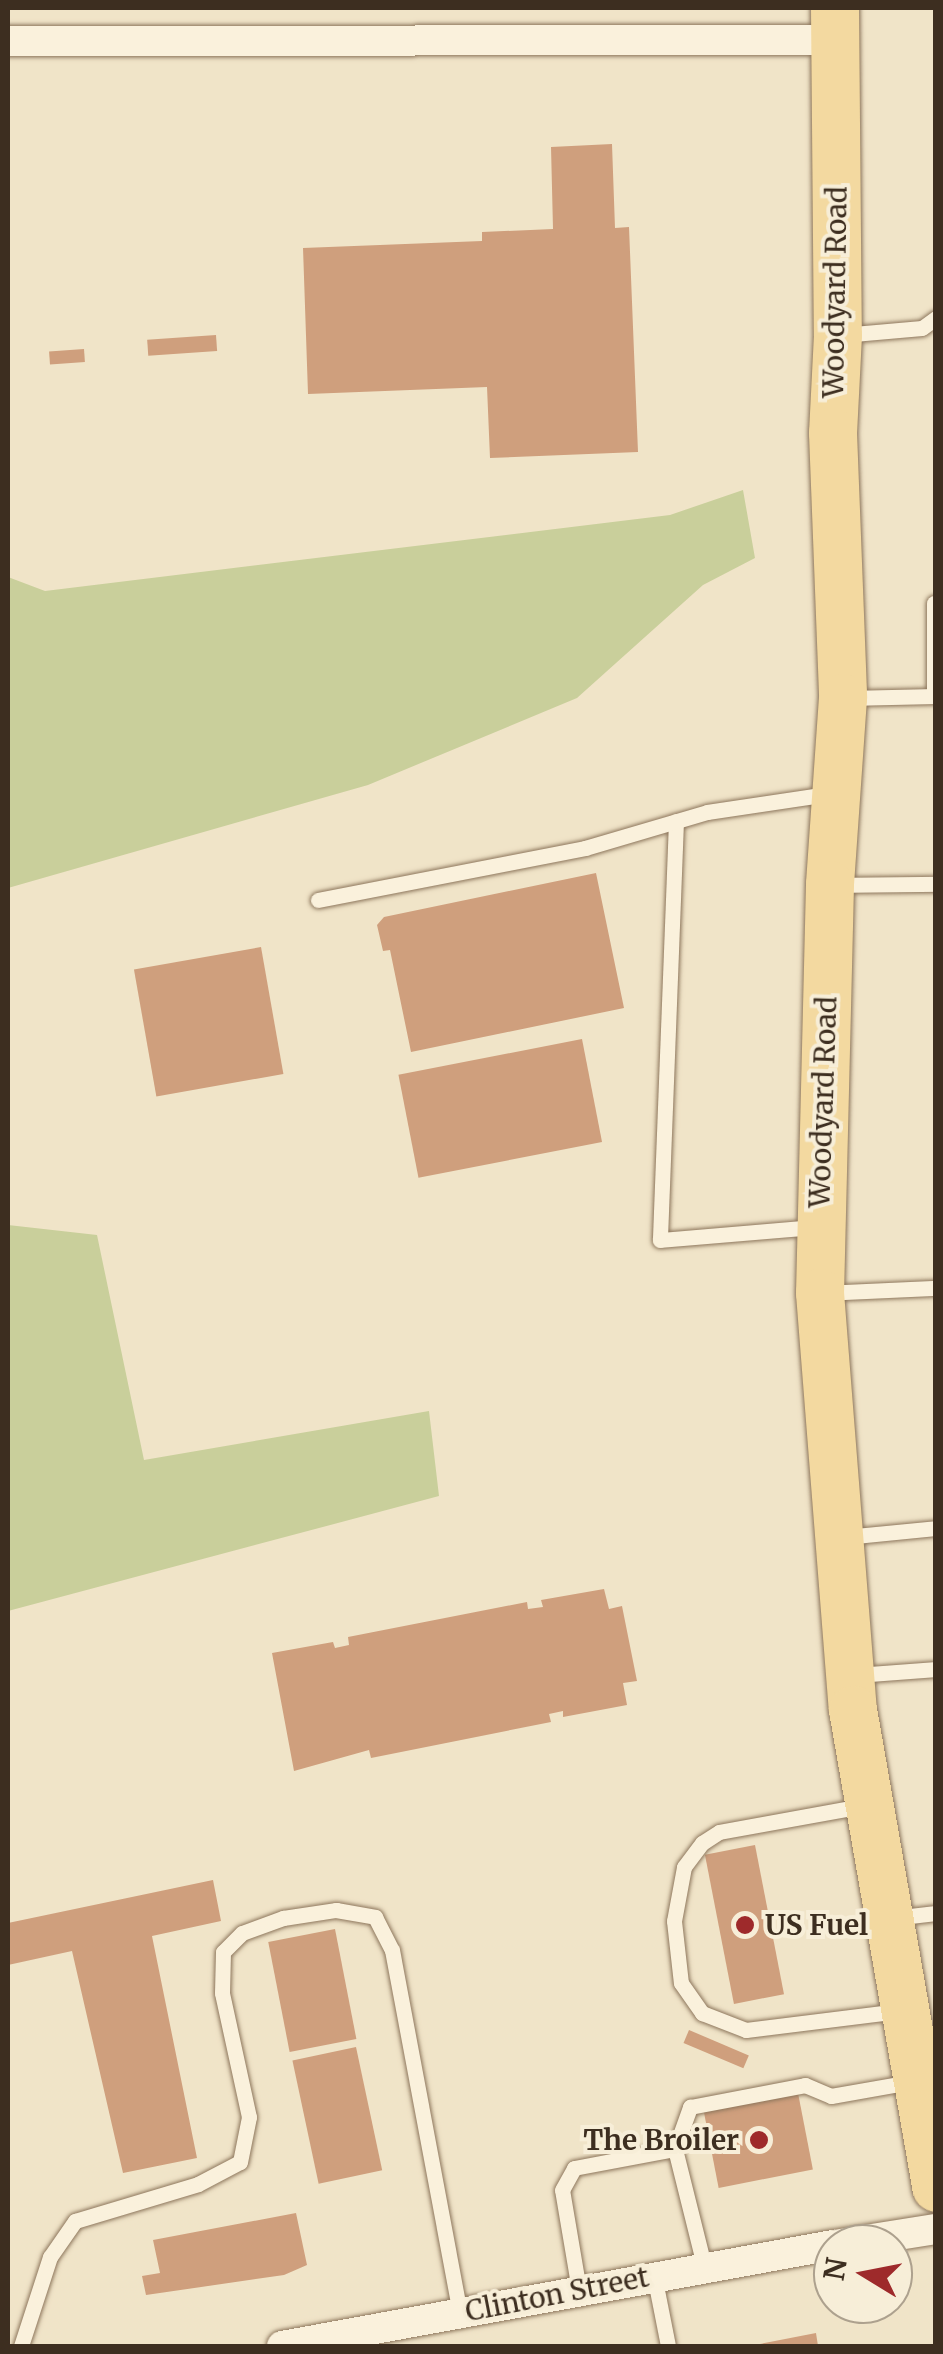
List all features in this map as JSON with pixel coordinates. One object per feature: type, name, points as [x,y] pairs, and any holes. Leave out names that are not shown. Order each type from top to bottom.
[{"type":"main road","name":"Woodyard Road","points":[[835,24],[838,335],[833,432],[843,698],[830,885],[820,1293],[836,1538],[853,1675],[853,1710],[936,2188]]},
{"type":"street","points":[[8,41],[835,24]]},
{"type":"street","name":"Clinton Street","points":[[282,2346],[704,2265],[813,2248]]},
{"type":"lane","points":[[838,335],[922,328],[936,318]]},
{"type":"lane","points":[[843,698],[935,696],[934,603]]},
{"type":"lane","points":[[318,900],[584,848],[676,821],[837,792]]},
{"type":"lane","points":[[676,821],[660,1240],[820,1227]]},
{"type":"lane","points":[[830,885],[936,884]]},
{"type":"lane","points":[[820,1293],[936,1288]]},
{"type":"lane","points":[[836,1538],[935,1532]]},
{"type":"lane","points":[[853,1675],[936,1669]]},
{"type":"lane","points":[[871,1804],[720,1832],[702,1842],[684,1866],[674,1921],[682,1983],[702,2013],[746,2030],[904,2010]]},
{"type":"lane","points":[[22,2346],[31,2304],[64,2230],[198,2184],[240,2162],[248,2118],[222,1993],[223,1952],[242,1934],[283,1918],[336,1910],[374,1917],[392,1950],[460,2312]]},
{"type":"lane","points":[[889,1918],[936,1912]]},
{"type":"lane","points":[[704,2265],[675,2149],[690,2106],[805,2086],[831,2096],[924,2106]]},
{"type":"lane","points":[[579,2290],[566,2174],[675,2149]]},
{"type":"lane","points":[[654,2275],[668,2346]]},
{"type":"green space","points":[[743,490],[755,558],[703,585],[577,698],[368,785],[8,888],[8,577],[45,591],[670,515]]},
{"type":"green space","points":[[8,1225],[97,1235],[144,1460],[429,1411],[439,1496],[8,1611]]},
{"type":"building","points":[[612,144],[615,228],[629,227],[638,452],[490,458],[487,387],[308,394],[303,248],[482,241],[482,232],[553,229],[551,147]]},
{"type":"building","points":[[216,335],[217,351],[148,356],[147,340]]},
{"type":"building","points":[[84,349],[85,362],[50,364],[49,351]]},
{"type":"building","points":[[596,873],[624,1008],[411,1052],[390,950],[383,951],[377,925],[384,917]]},
{"type":"building","points":[[261,947],[283,1074],[156,1096],[134,969]]},
{"type":"building","points":[[582,1039],[602,1142],[418,1178],[398,1075]]},
{"type":"building","points":[[604,1589],[609,1609],[622,1606],[637,1681],[623,1683],[627,1705],[563,1717],[563,1711],[549,1714],[551,1722],[371,1758],[369,1750],[294,1771],[272,1653],[333,1642],[335,1648],[349,1645],[348,1637],[527,1602],[528,1609],[543,1607],[541,1600]]},
{"type":"building","name":"US Fuel","points":[[755,1845],[784,1994],[734,2004],[705,1855]]},
{"type":"building","points":[[213,1880],[221,1921],[152,1936],[197,2158],[123,2173],[72,1951],[8,1965],[8,1923]]},
{"type":"building","points":[[335,1929],[356,2039],[290,2052],[268,1942]]},
{"type":"building","points":[[689,2030],[749,2055],[743,2068],[684,2043]]},
{"type":"building","points":[[356,2047],[382,2170],[319,2184],[292,2061]]},
{"type":"building","name":"The Broiler","points":[[798,2093],[813,2170],[719,2188],[704,2111]]},
{"type":"building","points":[[296,2213],[307,2265],[284,2275],[146,2295],[142,2276],[160,2273],[153,2240]]},
{"type":"building","points":[[816,2333],[818,2346],[755,2346],[755,2345]]},
{"type":"place","name":"US Fuel","points":[[745,1925]]},
{"type":"place","name":"The Broiler","points":[[759,2140]]}]
